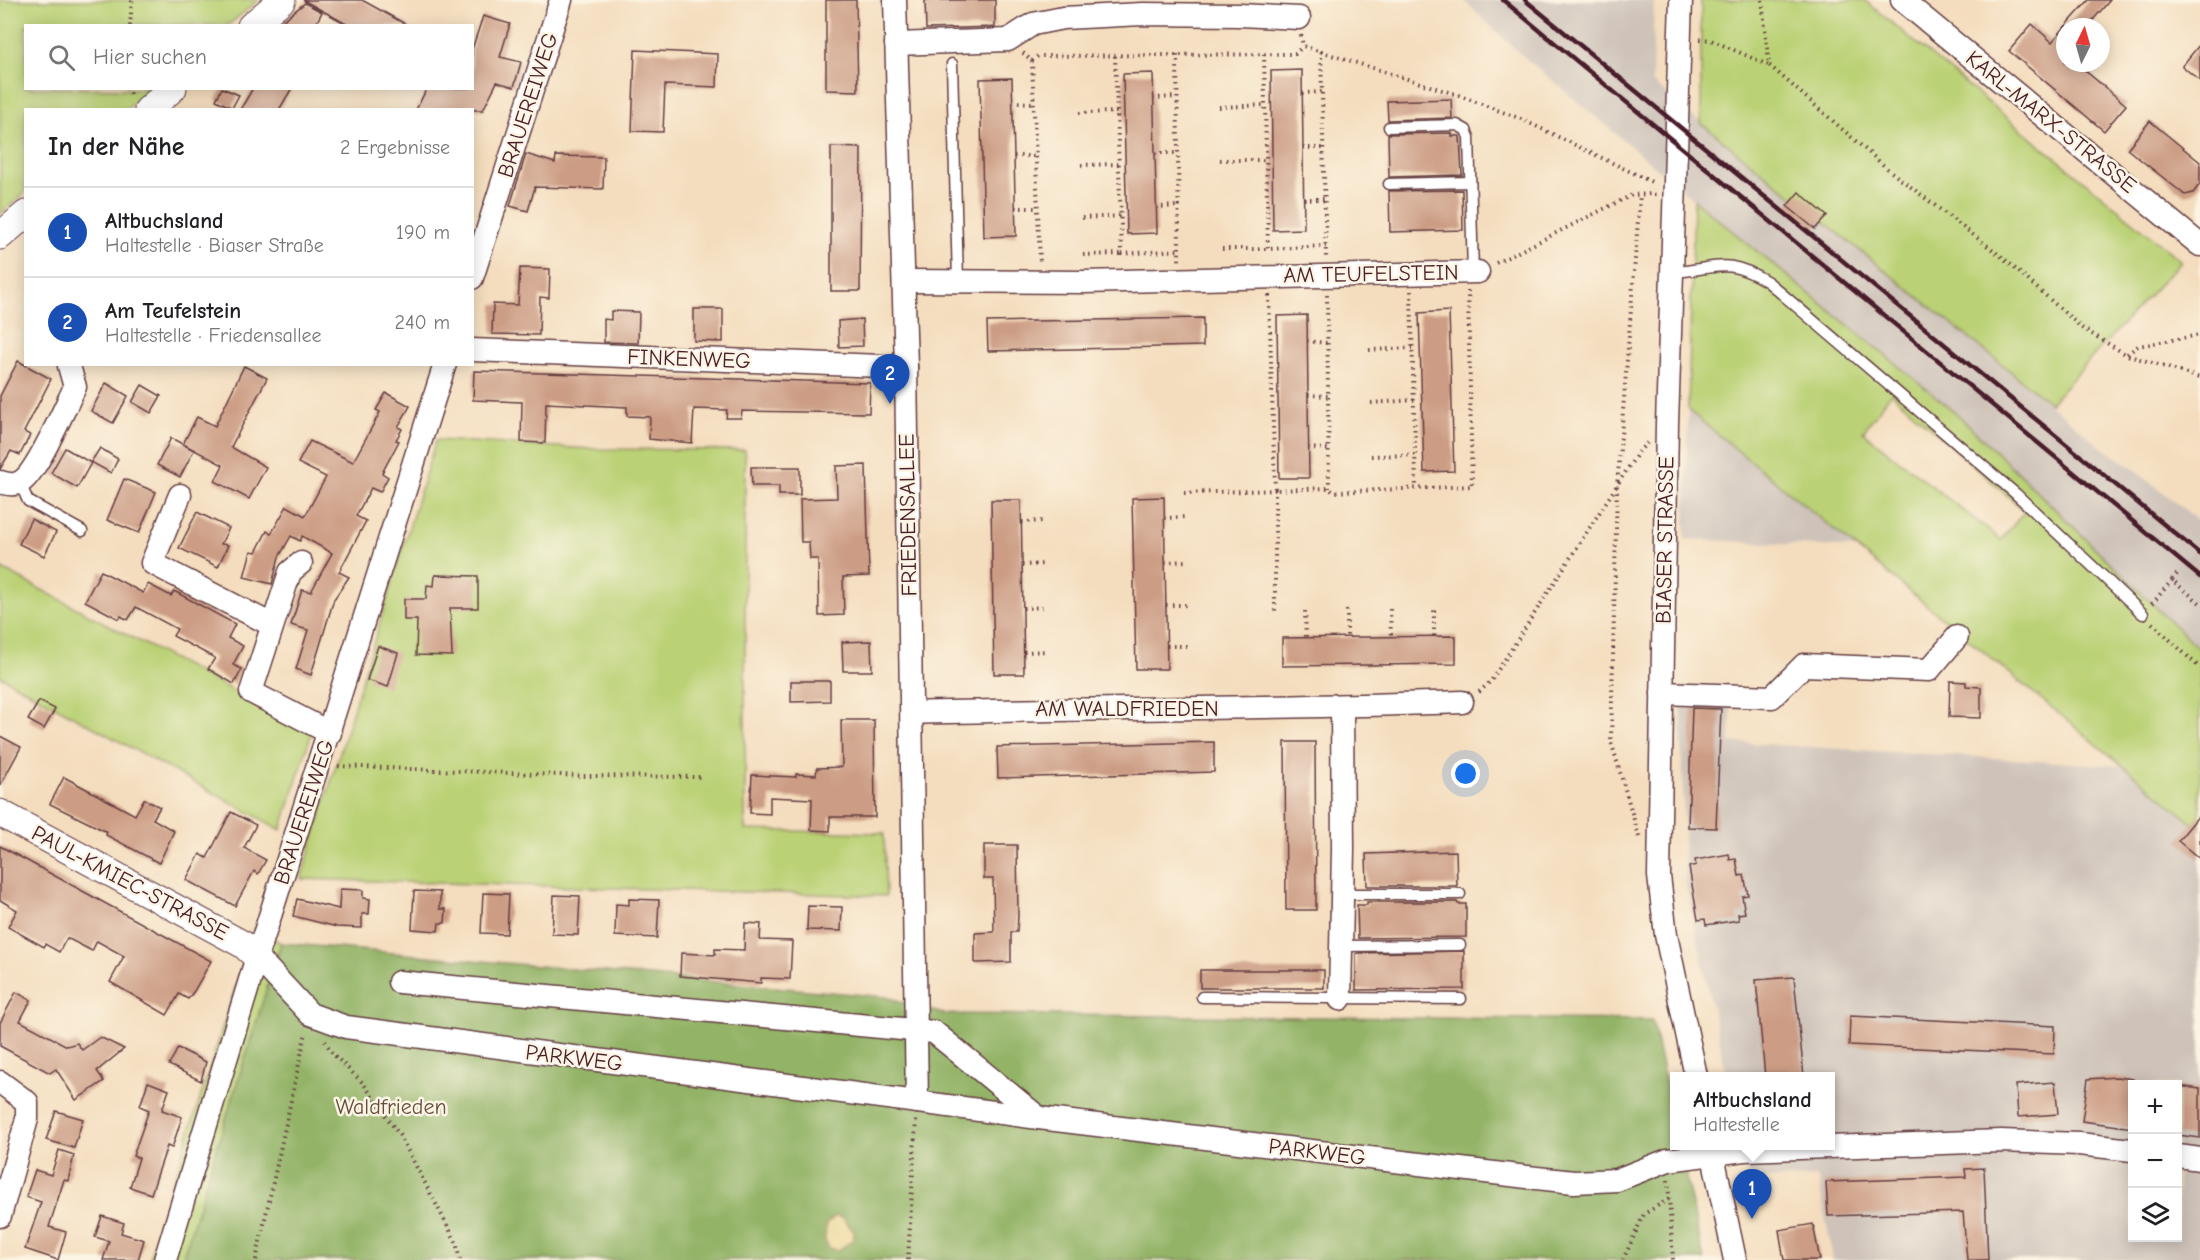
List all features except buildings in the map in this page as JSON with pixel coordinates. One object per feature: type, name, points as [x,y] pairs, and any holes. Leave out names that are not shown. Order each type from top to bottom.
[{"type":"street","points":[[253,24],[282,0]]},
{"type":"street","name":"BRAUEREIWEG","points":[[474,272],[561,0]]},
{"type":"street","name":"FRIEDENSALLEE","points":[[895,0],[906,367],[917,1030]]},
{"type":"street","name":"BIASER STRASSE","points":[[1681,0],[1667,424],[1660,892],[1695,1072]]},
{"type":"street","name":"KARL-MARX-STRASSE","points":[[1902,0],[2200,245]]},
{"type":"street","points":[[896,44],[1008,40],[1033,24],[1063,18],[1153,14],[1299,18]]},
{"type":"street","points":[[150,108],[171,90]]},
{"type":"street","points":[[0,236],[24,216]]},
{"type":"street","name":"AM TEUFELSTEIN","points":[[904,281],[1040,282],[1473,272]]},
{"type":"street","name":"FINKENWEG","points":[[474,351],[906,367]]},
{"type":"street","points":[[10,482],[32,470],[75,387],[69,366]]},
{"type":"street","name":"BRAUEREIWEG","points":[[165,1260],[257,957],[330,733],[444,366]]},
{"type":"street","points":[[180,495],[152,563],[272,625]]},
{"type":"street","points":[[301,563],[290,572],[251,692],[330,733]]},
{"type":"street","points":[[1662,693],[1772,697],[1804,665],[1929,670],[1957,637]]},
{"type":"street","name":"AM WALDFRIEDEN","points":[[912,713],[1100,708],[1342,707],[1470,698]]},
{"type":"street","points":[[1340,999],[1342,707]]},
{"type":"street","name":"PAUL-KMIEC-STRASSE","points":[[0,813],[244,945],[257,957]]},
{"type":"street","name":"PARKWEG","points":[[257,957],[310,1014],[346,1027],[1039,1118],[1574,1182],[1617,1180],[1668,1160],[1712,1150]]},
{"type":"street","points":[[399,982],[934,1032],[1039,1118]]},
{"type":"street","points":[[917,1030],[917,1102]]},
{"type":"street","points":[[0,1082],[27,1102],[27,1111],[0,1216]]},
{"type":"street","name":"PARKWEG","points":[[1835,1146],[2001,1141],[2069,1143],[2128,1149]]},
{"type":"street","points":[[1712,1150],[1735,1260]]},
{"type":"street","points":[[2182,1157],[2200,1159]]},
{"type":"lane","points":[[952,64],[958,281]]},
{"type":"lane","points":[[1389,127],[1457,125],[1466,130],[1469,137],[1473,272]]},
{"type":"lane","points":[[1389,184],[1470,182]]},
{"type":"lane","points":[[1672,272],[1719,264],[1746,269],[1768,282],[2016,494],[2143,614]]},
{"type":"lane","points":[[10,482],[28,501],[82,531]]},
{"type":"lane","points":[[1342,894],[1460,894]]},
{"type":"lane","points":[[1341,946],[1460,945]]},
{"type":"lane","points":[[1202,997],[1461,999]]},
{"type":"path","points":[[130,24],[132,0]]},
{"type":"path","points":[[1762,0],[1769,65]]},
{"type":"path","points":[[1695,39],[1712,40],[1769,65],[1890,171],[2001,257],[2082,328],[2127,355],[2200,378]]},
{"type":"path","points":[[1008,40],[1032,61],[1040,282]]},
{"type":"path","points":[[1032,61],[1038,56],[1295,54],[1303,46]]},
{"type":"path","points":[[1329,488],[1327,275],[1321,51],[1455,94],[1521,119],[1674,192]]},
{"type":"path","points":[[1264,54],[1268,249]]},
{"type":"path","points":[[1177,55],[1180,279]]},
{"type":"path","points":[[1115,56],[1122,254]]},
{"type":"path","points":[[1302,93],[1322,92]]},
{"type":"path","points":[[1153,98],[1177,98]]},
{"type":"path","points":[[1012,102],[1033,103]]},
{"type":"path","points":[[1219,106],[1265,105]]},
{"type":"path","points":[[1080,113],[1117,112]]},
{"type":"path","points":[[1303,148],[1323,148]]},
{"type":"path","points":[[1155,153],[1178,153]]},
{"type":"path","points":[[1014,156],[1035,156]]},
{"type":"path","points":[[1220,160],[1266,159]]},
{"type":"path","points":[[1081,165],[1119,164]]},
{"type":"path","points":[[1184,493],[1329,488],[1333,492],[1472,486],[1473,272],[1632,195],[1674,192]]},
{"type":"path","points":[[1640,195],[1617,487],[1611,741],[1640,841]]},
{"type":"path","points":[[1304,199],[1325,199]]},
{"type":"path","points":[[1156,207],[1178,206]]},
{"type":"path","points":[[1015,208],[1037,208]]},
{"type":"path","points":[[1082,218],[1121,216]]},
{"type":"path","points":[[1221,249],[1326,246]]},
{"type":"path","points":[[1083,255],[1179,250]]},
{"type":"path","points":[[1411,273],[1416,488]]},
{"type":"path","points":[[1268,276],[1275,490],[1275,612]]},
{"type":"path","points":[[2127,355],[2138,346],[2200,335]]},
{"type":"path","points":[[1307,341],[1327,343]]},
{"type":"path","points":[[1369,350],[1413,348]]},
{"type":"path","points":[[1308,394],[1328,396]]},
{"type":"path","points":[[1371,403],[1414,400]]},
{"type":"path","points":[[1470,698],[1491,681],[1639,452],[1667,424]]},
{"type":"path","points":[[1308,448],[1328,449]]},
{"type":"path","points":[[1371,456],[1415,455]]},
{"type":"path","points":[[1164,518],[1185,517]]},
{"type":"path","points":[[1022,522],[1044,521]]},
{"type":"path","points":[[1165,562],[1186,561]]},
{"type":"path","points":[[1023,565],[1045,564]]},
{"type":"path","points":[[2177,574],[2143,614],[2200,668]]},
{"type":"path","points":[[2172,580],[2200,603]]},
{"type":"path","points":[[1166,605],[1188,605]]},
{"type":"path","points":[[1023,608],[1046,607]]},
{"type":"path","points":[[1434,608],[1434,636]]},
{"type":"path","points":[[1390,609],[1390,637]]},
{"type":"path","points":[[1347,610],[1347,637]]},
{"type":"path","points":[[1305,611],[1306,638]]},
{"type":"path","points":[[1167,646],[1189,646]]},
{"type":"path","points":[[1024,652],[1047,651]]},
{"type":"path","points":[[320,764],[437,771],[704,777]]},
{"type":"path","points":[[256,1260],[310,1014]]},
{"type":"path","points":[[310,1014],[333,1054],[363,1083],[400,1136],[456,1242],[460,1260]]},
{"type":"path","points":[[908,1260],[917,1102]]},
{"type":"path","points":[[1668,1160],[1673,1260]]},
{"type":"path","points":[[1623,1260],[1644,1214],[1669,1199]]},
{"type":"shaded area","points":[[1463,0],[1654,0],[1652,82],[1701,123],[1798,187],[1916,294],[2105,450],[2133,468],[2200,522],[2200,650],[1955,412],[1710,213],[1515,49]]},
{"type":"shaded area","points":[[1688,410],[1857,548],[1685,539]]},
{"type":"shaded area","points":[[1681,701],[1731,704],[1730,742],[2123,766],[2200,829],[2200,1260],[1833,1260],[1818,1177],[1749,1180],[1742,1150],[1835,1150],[1835,1072],[1726,1072],[1685,881]]},
{"type":"green space","points":[[0,0],[259,0],[229,24],[24,24],[24,90],[151,90],[127,108],[24,108],[24,194],[0,214]]},
{"type":"green space","points":[[1701,0],[1864,0],[2181,261],[2050,403],[1701,123]]},
{"type":"green space","points":[[1694,200],[1955,412],[2200,650],[2200,829],[1688,410]],"holes":[[[1891,393],[2025,511],[2001,540],[1863,432]]]},
{"type":"green space","points":[[436,440],[592,449],[745,450],[745,830],[884,833],[886,896],[301,879]]},
{"type":"green space","points":[[0,568],[312,732],[281,830],[0,676]]},
{"type":"green space","points":[[254,928],[281,943],[182,1260],[149,1260]]},
{"type":"green space","name":"Waldfrieden","points":[[281,943],[886,997],[943,1014],[1652,1020],[1670,1103],[1670,1150],[1680,1150],[1704,1260],[182,1260]]},
{"type":"sand","points":[[836,1216],[843,1218],[854,1232],[853,1240],[838,1250],[829,1248],[825,1241],[826,1224]]},
{"type":"railway","points":[[1503,0],[2200,577]]},
{"type":"railway","points":[[1525,0],[2200,554]]},
{"type":"place","name":"Am Teufelstein","points":[[890,404]]},
{"type":"place","name":"Altbuchsland","points":[[1752,1219]]}]
